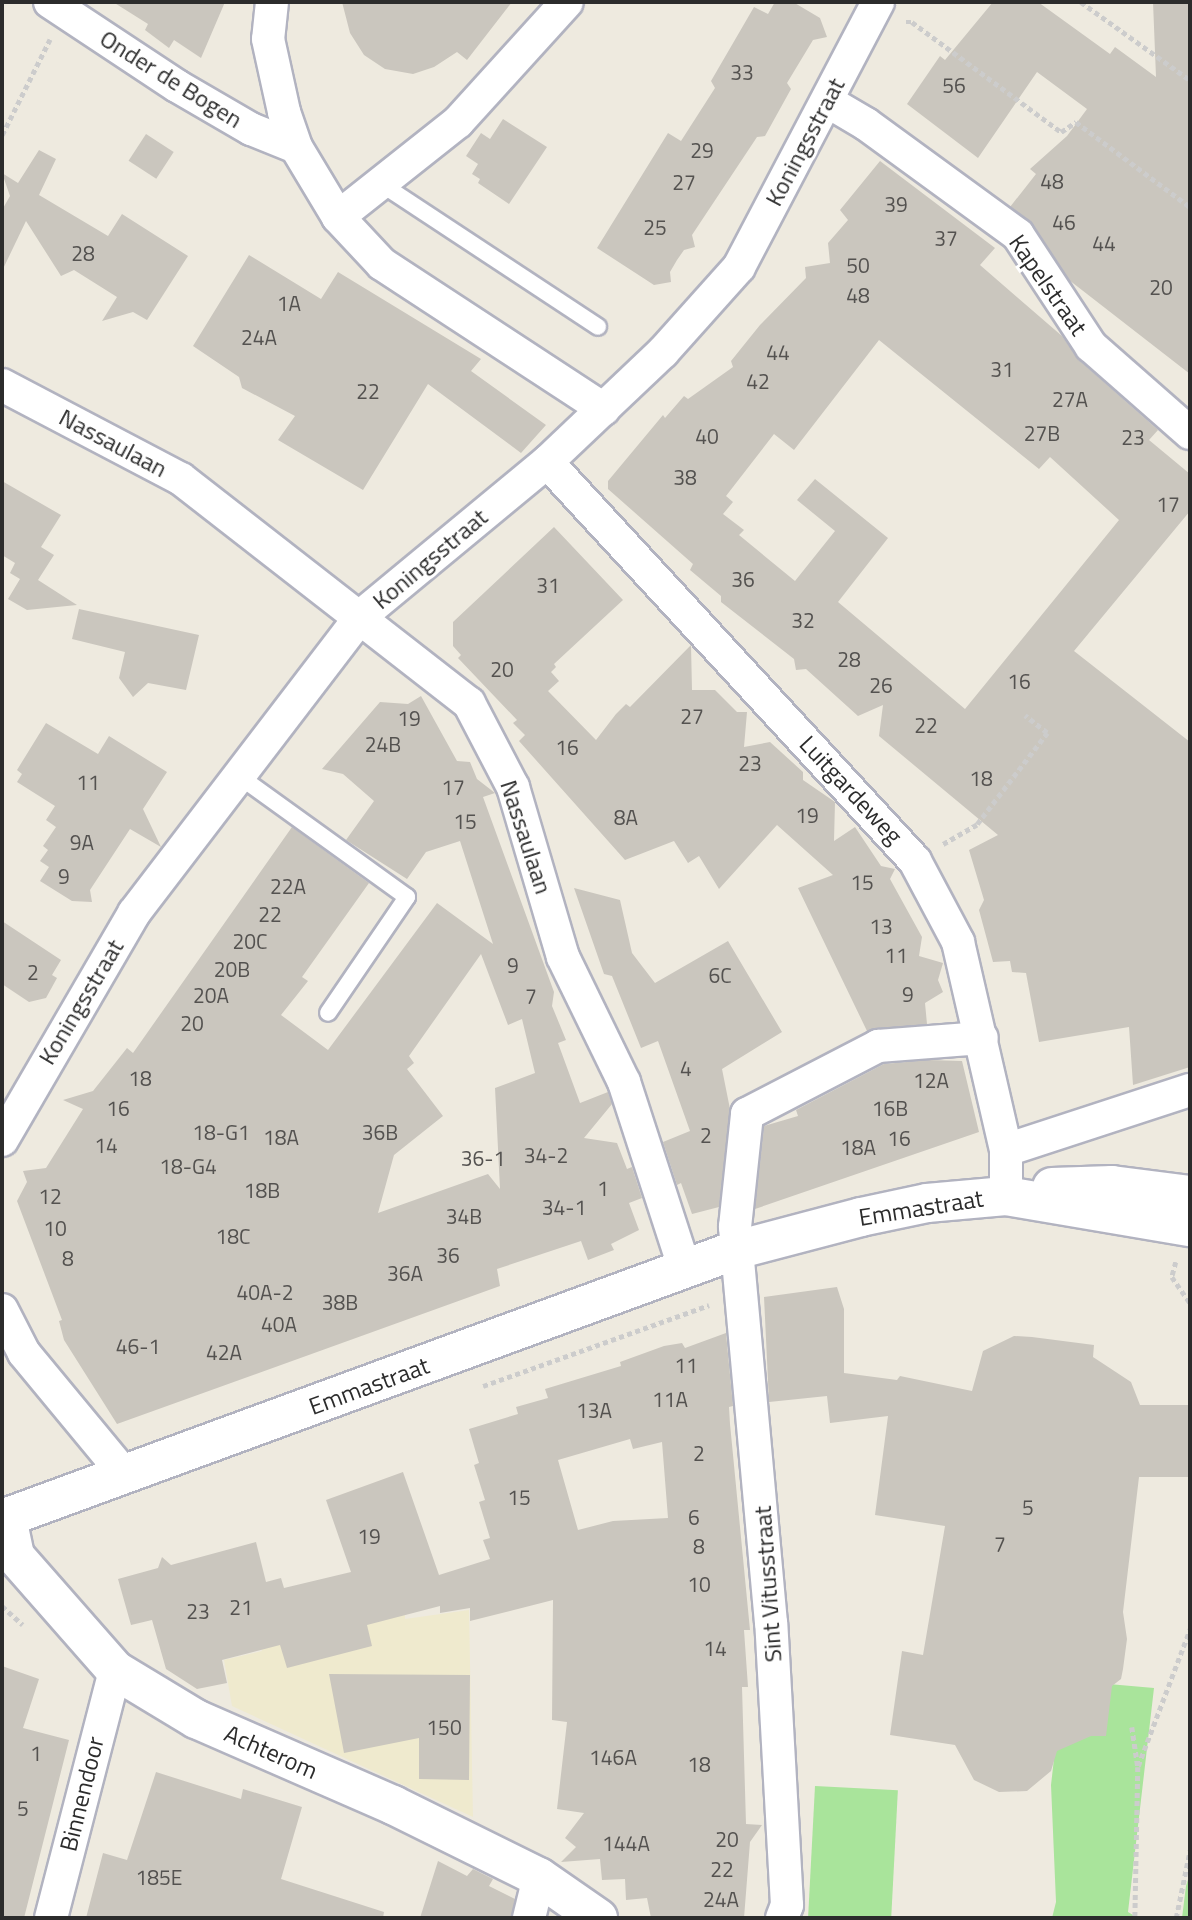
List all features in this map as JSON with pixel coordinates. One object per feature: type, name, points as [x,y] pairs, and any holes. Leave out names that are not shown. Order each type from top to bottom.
[{"type":"main road","points":[[1006,1196],[1079,1184],[1190,1195]]},
{"type":"main road","name":"Emmastraat","points":[[4,1518],[736,1251],[927,1203],[1006,1196],[1185,1239]]},
{"type":"main road","name":"Achterom","points":[[4,1518],[15,1556],[115,1670],[196,1719],[393,1805],[539,1877],[598,1918]]},
{"type":"street","points":[[272,2],[268,39],[296,147],[338,217],[382,264],[604,409]]},
{"type":"street","points":[[338,217],[458,122],[566,2]]},
{"type":"street","name":"Onder de Bogen","points":[[57,6],[177,86],[251,129],[296,147]]},
{"type":"street","name":"Koningsstraat","points":[[2,1140],[10,1102],[134,913],[361,616],[547,462],[663,352],[739,267],[872,13]]},
{"type":"street","name":"Kapelstraat","points":[[827,101],[866,124],[1018,235],[1091,346],[1190,433]]},
{"type":"street","name":"Nassaulaan","points":[[2,385],[181,479],[361,616],[469,703],[513,787],[563,957],[624,1082],[685,1270]]},
{"type":"street","name":"Luitgardeweg","points":[[547,462],[915,860],[958,942],[975,1002],[1006,1150],[1006,1196]]},
{"type":"street","points":[[736,1251],[747,1114],[878,1046],[982,1038]]},
{"type":"street","points":[[1006,1150],[1190,1090]]},
{"type":"street","name":"Sint Vitusstraat","points":[[736,1251],[759,1456],[771,1623],[787,1905],[782,1918]]},
{"type":"street","points":[[2,1310],[24,1353],[125,1475]]},
{"type":"street","name":"Binnendoor","points":[[51,1918],[115,1670]]},
{"type":"street","points":[[529,1918],[539,1877]]},
{"type":"lane","points":[[380,183],[598,327]]},
{"type":"lane","points":[[239,776],[407,897],[328,1013]]},
{"type":"path","points":[[1081,2],[1190,80]]},
{"type":"path","points":[[2,135],[57,6]]},
{"type":"path","points":[[872,13],[912,22],[1061,132],[1076,122],[1190,206]]},
{"type":"path","points":[[915,860],[977,824],[1047,733],[1025,716]]},
{"type":"path","points":[[1185,1239],[1172,1277],[1190,1303]]},
{"type":"path","points":[[481,1386],[739,1295]]},
{"type":"path","points":[[1138,1767],[1163,1691],[1190,1629]]},
{"type":"path","points":[[1132,1727],[1138,1767],[1135,1918]]},
{"type":"path","points":[[1176,1918],[1190,1850]]},
{"type":"shaded area","points":[[469,1610],[473,1817],[232,1706],[224,1660],[262,1651],[258,1635],[405,1611],[405,1619]]},
{"type":"green space","points":[[1063,1680],[1154,1688],[1128,1912],[1138,1918],[1052,1918],[1056,1902],[1051,1785]]},
{"type":"green space","points":[[815,1786],[898,1790],[891,1918],[808,1918]]},
{"type":"green space","points":[[1190,1873],[1190,1918],[1182,1918],[1186,1886]]},
{"type":"building","points":[[113,2],[225,2],[201,58],[174,40],[169,48],[145,30],[148,24]]},
{"type":"building","points":[[342,2],[512,2],[467,60],[457,52],[434,67],[413,74],[385,69],[364,55],[350,33]]},
{"type":"building","points":[[775,2],[793,2],[820,18],[827,37],[813,40],[787,83],[791,89],[765,136],[757,137],[692,235],[695,247],[684,250],[677,260],[670,272],[671,282],[654,285],[597,248],[668,133],[681,141],[715,88],[711,81],[754,7],[768,14]]},
{"type":"building","points":[[993,2],[1038,2],[1110,54],[1115,47],[1156,77],[1153,2],[1190,2],[1190,374],[1069,280],[1033,225],[1010,207],[1036,174],[1030,169],[1067,136],[1087,109],[1037,72],[978,158],[907,104],[940,56],[945,60]]},
{"type":"building","points":[[503,119],[547,147],[509,204],[478,183],[480,179],[472,174],[478,164],[466,156],[481,133],[490,139]]},
{"type":"building","points":[[146,134],[174,152],[156,179],[129,161]]},
{"type":"building","points":[[39,150],[56,159],[39,195],[108,236],[122,214],[188,256],[147,320],[133,312],[102,321],[117,297],[74,270],[61,276],[26,221],[2,271],[2,210],[10,196],[2,173],[18,183]]},
{"type":"building","points":[[880,161],[995,248],[980,265],[1062,336],[1079,360],[1158,430],[1149,440],[1190,474],[1190,511],[1074,651],[1190,742],[1190,1067],[1133,1085],[1129,1027],[1039,1042],[1026,973],[1012,972],[1010,961],[993,962],[979,910],[984,900],[969,850],[998,835],[879,736],[883,705],[858,716],[806,669],[796,670],[794,659],[721,602],[721,596],[690,570],[693,564],[608,489],[608,481],[663,415],[665,418],[684,396],[688,399],[733,367],[731,361],[760,325],[806,278],[805,267],[830,263],[828,243],[848,220],[840,210]],"holes":[[[879,340],[1039,469],[1050,457],[1119,520],[965,709],[838,602],[888,538],[815,479],[797,500],[835,531],[795,581],[739,535],[744,530],[723,514],[733,502],[726,496],[774,434],[794,450]]]},
{"type":"building","points":[[249,255],[321,299],[338,272],[481,359],[471,371],[546,425],[521,453],[428,384],[363,490],[278,440],[295,416],[242,388],[239,377],[193,346]]},
{"type":"building","points":[[2,481],[61,515],[41,547],[54,555],[38,580],[77,605],[27,610],[8,599],[20,579],[10,573],[15,563],[2,555]]},
{"type":"building","points":[[554,527],[623,600],[554,664],[556,667],[551,672],[559,681],[548,691],[596,740],[626,704],[630,707],[691,645],[692,690],[715,690],[737,712],[747,712],[744,747],[770,742],[803,772],[803,780],[835,802],[834,841],[855,827],[881,866],[895,869],[890,879],[922,937],[919,956],[943,963],[938,980],[943,992],[925,1003],[927,1024],[867,1031],[798,888],[833,875],[777,825],[719,889],[699,856],[688,863],[674,841],[625,860],[519,741],[525,735],[513,723],[517,720],[458,658],[461,655],[453,646],[453,622]]},
{"type":"building","points":[[79,609],[199,635],[186,690],[148,683],[133,697],[119,678],[125,652],[72,639]]},
{"type":"building","points":[[421,696],[457,761],[470,762],[477,779],[495,793],[483,797],[554,992],[552,1006],[566,1040],[558,1043],[580,1103],[608,1092],[612,1104],[584,1138],[617,1143],[627,1169],[632,1167],[642,1198],[629,1203],[639,1230],[611,1244],[614,1250],[588,1260],[581,1241],[497,1269],[500,1286],[117,1424],[64,1340],[59,1321],[62,1320],[17,1201],[27,1182],[23,1171],[46,1168],[83,1109],[63,1100],[93,1091],[127,1048],[133,1053],[292,827],[369,883],[302,977],[308,981],[281,1015],[328,1050],[437,903],[493,944],[460,841],[426,852],[407,879],[346,840],[374,801],[343,774],[322,769],[380,702],[408,704]],"holes":[[[481,954],[508,1025],[522,1019],[535,1073],[495,1088],[500,1189],[488,1174],[378,1213],[394,1155],[443,1116],[407,1069],[414,1063],[409,1056]]]},
{"type":"building","points":[[46,723],[98,754],[109,736],[167,772],[143,809],[161,847],[130,829],[90,890],[92,902],[72,901],[40,881],[49,867],[40,861],[48,850],[43,846],[56,827],[46,820],[55,806],[17,782],[22,774],[17,770]]},
{"type":"building","points":[[574,888],[620,900],[632,953],[655,983],[728,941],[782,1032],[722,1069],[730,1109],[719,1207],[692,1214],[681,1183],[677,1185],[663,1142],[690,1131],[658,1041],[641,1048],[612,976],[604,974]]},
{"type":"building","points":[[2,921],[61,960],[52,975],[57,978],[46,998],[29,1002],[2,984]]},
{"type":"building","points":[[929,1060],[962,1061],[979,1132],[755,1209],[764,1126],[798,1116],[796,1110],[884,1064]]},
{"type":"building","points":[[837,1287],[844,1309],[844,1373],[897,1380],[900,1376],[972,1391],[983,1351],[1014,1336],[1032,1337],[1094,1345],[1093,1357],[1131,1382],[1140,1405],[1190,1405],[1190,1477],[1139,1477],[1123,1612],[1127,1639],[1121,1679],[1112,1686],[1106,1736],[1091,1736],[1057,1751],[1051,1771],[1027,1791],[999,1792],[974,1780],[955,1745],[890,1735],[902,1651],[923,1655],[945,1526],[875,1515],[888,1416],[830,1423],[827,1396],[769,1402],[764,1297]]},
{"type":"building","points":[[726,1333],[733,1406],[729,1407],[730,1424],[750,1630],[744,1630],[748,1687],[742,1687],[746,1824],[762,1825],[750,1842],[744,1918],[651,1918],[647,1898],[626,1900],[625,1879],[602,1880],[600,1859],[561,1862],[576,1847],[565,1838],[584,1813],[557,1809],[567,1722],[552,1720],[553,1600],[470,1621],[470,1608],[440,1613],[440,1606],[367,1625],[372,1646],[287,1668],[280,1645],[222,1660],[227,1683],[197,1689],[166,1669],[152,1620],[131,1625],[118,1579],[158,1568],[162,1557],[171,1565],[256,1542],[266,1582],[281,1578],[284,1588],[351,1572],[326,1500],[403,1472],[439,1575],[490,1559],[483,1540],[490,1538],[479,1502],[485,1500],[474,1465],[479,1463],[469,1429],[518,1414],[516,1407],[548,1398],[545,1389],[621,1366],[620,1362],[664,1346],[682,1343],[685,1348]],"holes":[[[630,1439],[633,1449],[662,1442],[668,1518],[613,1521],[578,1530],[558,1460]]]},
{"type":"building","points":[[2,1666],[39,1679],[23,1728],[69,1740],[24,1918],[2,1918]]},
{"type":"building","points":[[329,1674],[470,1675],[469,1780],[419,1779],[419,1738],[344,1753]]},
{"type":"building","points":[[156,1772],[241,1799],[243,1789],[302,1807],[281,1879],[384,1912],[383,1918],[86,1918],[103,1853],[127,1860]]},
{"type":"building","points":[[438,1861],[467,1876],[473,1869],[493,1879],[489,1886],[515,1899],[511,1918],[420,1918]]}]
